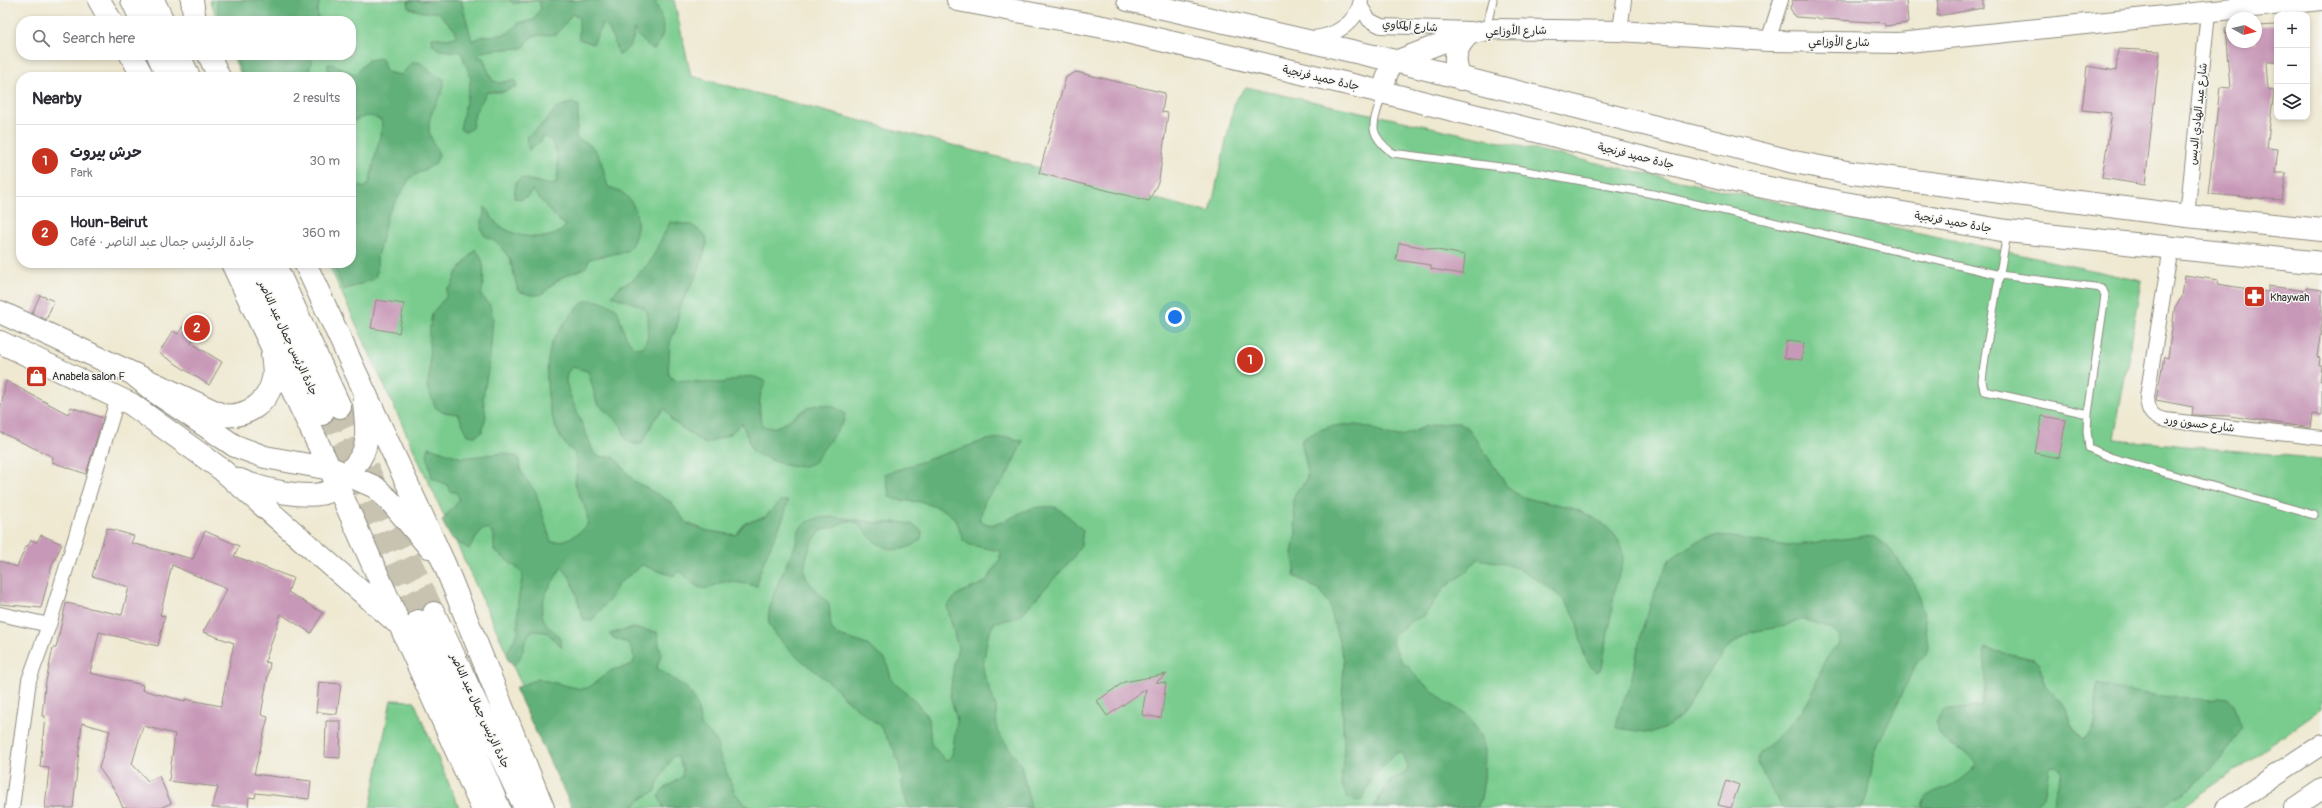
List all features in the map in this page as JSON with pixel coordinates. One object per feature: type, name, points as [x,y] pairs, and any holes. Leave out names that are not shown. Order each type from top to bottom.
[{"type":"main road","points":[[99,0],[109,16]]},
{"type":"main road","points":[[132,0],[140,16]]},
{"type":"main road","points":[[153,0],[161,16]]},
{"type":"main road","points":[[192,0],[194,16]]},
{"type":"main road","name":"جادة حميد فرنجية","points":[[958,0],[1114,29],[1382,92],[1739,182],[1838,202],[2007,231],[2322,264]]},
{"type":"main road","points":[[1128,0],[1395,61],[1461,79],[1794,162],[1852,173],[2187,216],[2322,230]]},
{"type":"main road","points":[[1461,79],[1455,57],[1458,45],[1483,30]]},
{"type":"main road","points":[[134,60],[141,72]]},
{"type":"main road","points":[[160,60],[166,72]]},
{"type":"main road","points":[[180,60],[186,72]]},
{"type":"main road","points":[[211,60],[217,72]]},
{"type":"main road","points":[[234,268],[267,337],[338,477],[418,620],[482,808]]},
{"type":"main road","name":"جادة الرئيس جمال عبد الناصر","points":[[256,268],[331,410],[276,268]]},
{"type":"main road","points":[[307,268],[444,563],[543,808]]},
{"type":"main road","points":[[0,312],[222,415],[235,417],[245,414],[261,401],[273,380],[272,353],[267,337]]},
{"type":"main road","points":[[0,342],[118,397],[221,469],[418,620]]},
{"type":"main road","points":[[133,374],[155,392],[235,446],[260,456],[375,487],[390,501],[444,563]]},
{"type":"main road","points":[[221,469],[248,483],[271,490],[316,494],[329,492],[338,477],[359,460],[364,448],[366,426],[361,384]]},
{"type":"main road","name":"جادة الرئيس جمال عبد الناصر","points":[[418,620],[499,808]]},
{"type":"main road","name":"جادة الرئيس جمال عبد الناصر","points":[[418,620],[525,808]]},
{"type":"street","points":[[1620,31],[1624,0]]},
{"type":"street","points":[[1768,41],[1781,0]]},
{"type":"street","name":"شارع الأوزاعي","points":[[1395,61],[1432,45],[1483,30],[1620,31],[1768,41],[1900,43],[2322,0]]},
{"type":"street","name":"شارع المكاوي","points":[[1301,39],[1325,37],[1341,30],[1348,25],[1361,3]]},
{"type":"street","name":"شارع المكاوي","points":[[1361,3],[1369,20],[1381,26],[1483,30]]},
{"type":"street","name":"شارع عبد الهادي الدبس","points":[[2187,216],[2208,12]]},
{"type":"street","points":[[1382,92],[1390,68],[1395,61]]},
{"type":"street","name":"شارع حسون ورد","points":[[2171,247],[2148,398],[2148,408],[2151,413],[2157,418],[2165,420],[2322,438]]},
{"type":"street","points":[[12,808],[29,680],[49,625],[118,397]]},
{"type":"street","points":[[0,614],[49,625]]},
{"type":"street","points":[[2226,808],[2322,744]]},
{"type":"street","points":[[2294,808],[2322,789]]},
{"type":"lane","points":[[1483,30],[1492,0]]},
{"type":"lane","points":[[1382,92],[1373,129],[1378,141],[1392,152],[1516,169],[1653,194],[2000,275],[2102,288],[2105,295],[2088,414],[2087,431],[2089,448],[2110,457],[2314,515]]},
{"type":"lane","points":[[2007,231],[1982,381],[1984,391],[2088,414]]},
{"type":"green space","points":[[211,0],[674,0],[691,76],[1210,213],[1235,101],[1246,87],[2142,281],[2114,439],[2322,459],[2322,709],[2181,808],[578,808],[330,268],[356,268],[356,72],[240,72],[234,60],[356,60],[356,16],[216,16]]},
{"type":"green space","points":[[216,0],[320,0],[317,12],[318,16],[219,16]]},
{"type":"green space","points":[[461,0],[472,41],[484,36],[508,33],[519,23],[534,20],[541,8],[539,1],[531,0],[654,0],[662,20],[663,32],[658,44],[653,50],[638,36],[634,29],[631,45],[619,55],[609,29],[603,23],[593,44],[579,39],[579,17],[572,14],[557,34],[532,36],[523,48],[482,52],[477,56],[483,58],[492,80],[499,83],[515,80],[517,86],[503,92],[487,92],[475,113],[472,128],[466,132],[460,129],[471,78],[461,52],[439,50],[433,45],[432,37],[447,39],[456,37],[455,30],[438,12],[423,12],[409,8],[408,1]]},
{"type":"green space","points":[[509,0],[531,0],[514,4]]},
{"type":"green space","points":[[382,58],[386,72],[401,75],[412,63],[419,62],[437,76],[444,79],[442,91],[433,109],[429,122],[431,136],[439,155],[435,164],[410,178],[387,216],[377,258],[377,272],[374,279],[344,290],[334,268],[356,268],[356,184],[364,188],[369,184],[382,127],[381,120],[373,117],[366,116],[356,120],[356,74],[368,60]]},
{"type":"green space","points":[[236,60],[312,60],[309,72],[242,72]]},
{"type":"green space","points":[[328,64],[349,72],[328,72]]},
{"type":"green space","points":[[572,103],[579,106],[576,138],[587,143],[594,149],[602,164],[608,187],[618,190],[626,196],[632,204],[636,213],[636,232],[633,242],[627,251],[589,259],[586,267],[561,278],[543,293],[539,295],[527,294],[518,291],[510,259],[499,244],[484,235],[481,228],[485,207],[498,225],[523,236],[543,237],[553,235],[566,225],[553,215],[532,190],[528,197],[521,199],[514,198],[516,182],[522,178],[550,185],[556,184],[558,157],[553,145],[550,140],[544,136],[541,141],[529,150],[527,144],[528,136],[547,120],[557,107]]},
{"type":"green space","points":[[670,222],[692,225],[706,236],[707,244],[697,275],[679,308],[677,326],[670,342],[668,374],[673,379],[701,382],[718,383],[752,377],[766,382],[760,398],[760,413],[762,425],[771,428],[780,425],[809,408],[820,405],[832,406],[845,414],[844,421],[814,462],[799,467],[776,462],[753,452],[742,423],[730,434],[705,444],[672,421],[669,414],[664,409],[654,420],[642,444],[634,444],[626,440],[621,425],[597,403],[588,371],[572,367],[567,373],[566,382],[594,453],[600,457],[614,457],[634,481],[671,502],[684,520],[689,524],[708,531],[736,535],[745,523],[765,517],[780,501],[788,501],[781,523],[763,564],[757,586],[723,582],[707,588],[702,588],[696,586],[679,571],[673,576],[642,565],[618,584],[611,598],[591,621],[584,620],[573,585],[561,567],[543,600],[542,615],[545,622],[559,638],[562,648],[547,632],[531,631],[518,661],[514,665],[508,660],[507,653],[518,632],[518,601],[523,573],[494,550],[494,535],[489,529],[482,529],[469,549],[451,538],[442,521],[459,499],[457,493],[450,491],[447,485],[432,478],[427,455],[429,447],[462,458],[503,453],[518,457],[521,472],[536,493],[551,542],[570,538],[587,526],[588,520],[586,510],[575,485],[577,464],[575,453],[558,433],[549,404],[547,372],[551,346],[557,333],[579,306],[582,303],[592,300],[616,308],[628,340],[636,348],[643,347],[648,334],[647,311],[641,306],[612,296],[620,286],[633,280],[650,262]]},
{"type":"green space","points":[[475,249],[479,254],[484,271],[481,296],[489,303],[493,317],[490,358],[483,398],[486,416],[482,432],[475,436],[468,435],[458,414],[442,412],[436,408],[427,387],[430,371],[429,334],[432,313],[446,297],[447,288],[451,287],[456,274]]},
{"type":"green space","points":[[1460,423],[1467,427],[1507,485],[1517,494],[1533,500],[1569,507],[1589,515],[1609,529],[1616,537],[1621,547],[1623,557],[1616,583],[1602,668],[1597,672],[1591,667],[1584,654],[1575,617],[1565,602],[1547,586],[1516,568],[1501,563],[1478,559],[1465,573],[1445,587],[1424,616],[1411,621],[1394,635],[1392,643],[1403,663],[1409,667],[1418,679],[1447,703],[1468,715],[1481,737],[1485,750],[1484,780],[1481,798],[1477,808],[1373,808],[1390,781],[1405,773],[1408,767],[1403,753],[1395,753],[1371,780],[1362,800],[1355,801],[1348,798],[1341,783],[1344,750],[1342,702],[1344,661],[1329,604],[1321,591],[1294,576],[1295,568],[1292,553],[1296,533],[1293,499],[1296,492],[1306,481],[1308,472],[1301,441],[1317,431],[1334,426],[1362,426],[1387,435],[1401,436],[1427,426]]},
{"type":"green space","points":[[1007,437],[1023,441],[1005,479],[985,500],[979,521],[987,524],[995,524],[1003,522],[1027,510],[1053,507],[1063,512],[1083,530],[1081,545],[1073,558],[1021,615],[1012,619],[995,622],[988,635],[983,666],[984,674],[996,707],[997,731],[1021,765],[1031,808],[909,808],[903,791],[900,767],[894,750],[880,726],[843,697],[836,688],[792,652],[776,635],[770,626],[768,619],[773,598],[795,546],[799,531],[804,524],[812,520],[832,517],[882,523],[896,522],[912,524],[918,528],[922,532],[921,539],[908,547],[895,550],[882,546],[870,537],[859,525],[851,521],[845,521],[835,527],[824,529],[819,533],[809,550],[805,563],[805,574],[810,583],[829,605],[831,628],[836,634],[867,645],[886,660],[892,681],[913,699],[926,715],[929,721],[931,744],[946,761],[952,755],[957,720],[950,696],[954,663],[958,648],[947,606],[958,594],[986,582],[1000,559],[1000,551],[970,545],[963,540],[956,519],[944,510],[922,502],[898,500],[890,497],[885,474],[986,440]]},
{"type":"green space","points":[[1718,535],[1788,546],[1866,536],[1874,537],[1888,547],[1915,585],[1925,619],[1928,647],[1926,654],[1916,664],[1876,746],[1867,795],[1862,808],[1782,808],[1758,764],[1758,756],[1795,719],[1808,702],[1825,660],[1840,644],[1839,635],[1831,628],[1805,620],[1797,620],[1785,626],[1751,632],[1730,645],[1701,682],[1690,704],[1682,715],[1666,728],[1652,733],[1616,728],[1619,712],[1630,687],[1641,633],[1653,597],[1669,560],[1696,542]]},
{"type":"green space","points":[[633,628],[657,632],[661,654],[657,668],[689,690],[697,705],[701,725],[716,740],[719,754],[735,793],[744,804],[753,808],[664,808],[659,798],[662,790],[682,777],[683,769],[677,756],[673,756],[657,784],[656,791],[644,797],[632,808],[572,808],[515,688],[538,679],[581,689],[588,688],[612,670],[632,665],[635,658],[628,643],[615,639],[609,634]]},
{"type":"green space","points":[[1984,649],[2034,659],[2039,664],[2045,685],[2066,708],[2073,728],[2082,739],[2089,735],[2095,723],[2096,691],[2098,684],[2140,693],[2169,697],[2212,700],[2227,698],[2234,705],[2241,728],[2221,760],[2189,789],[2158,808],[2051,808],[2062,771],[2056,766],[2049,767],[2045,793],[2033,808],[1922,808],[1926,798],[1929,795],[1959,781],[1969,774],[1977,765],[1967,754],[1943,739],[1935,722],[1943,711],[1981,706],[1986,684]]},
{"type":"green space","points":[[391,700],[414,701],[459,808],[370,808]]},
{"type":"building","points":[[1793,0],[1906,0],[1908,23],[1885,26],[1885,23],[1795,17],[1790,8]]},
{"type":"building","points":[[1938,0],[1983,0],[1983,8],[1937,16]]},
{"type":"building","points":[[2274,25],[2274,62],[2266,62],[2268,89],[2274,90],[2267,148],[2278,149],[2275,173],[2286,173],[2282,200],[2208,194],[2220,87],[2230,88],[2227,48],[2262,48],[2262,26]]},
{"type":"building","points":[[2118,49],[2160,51],[2145,185],[2102,178],[2112,113],[2082,110],[2087,66],[2116,71]]},
{"type":"building","points":[[1076,72],[1165,93],[1162,112],[1168,113],[1159,180],[1149,201],[1039,173],[1066,77]]},
{"type":"building","points":[[1399,243],[1465,255],[1463,274],[1431,269],[1431,265],[1396,260]]},
{"type":"building","points":[[2185,275],[2218,280],[2217,284],[2268,292],[2268,286],[2306,291],[2306,288],[2322,290],[2322,323],[2317,357],[2320,358],[2319,365],[2322,365],[2320,381],[2322,381],[2322,415],[2313,414],[2311,428],[2230,416],[2192,415],[2193,407],[2156,400],[2164,357],[2168,358],[2175,307],[2182,297]]},
{"type":"building","points":[[40,295],[54,301],[46,320],[32,313]]},
{"type":"building","points":[[376,300],[404,304],[399,333],[371,328]]},
{"type":"building","points":[[183,326],[196,334],[191,343],[222,362],[209,385],[159,353],[173,331],[178,334]]},
{"type":"building","points":[[1786,341],[1804,343],[1802,360],[1784,358]]},
{"type":"building","points":[[6,381],[68,414],[71,407],[103,418],[86,474],[52,462],[53,457],[0,432],[0,411]]},
{"type":"building","points":[[2042,416],[2066,420],[2059,458],[2035,453]]},
{"type":"building","points":[[107,528],[134,536],[131,543],[193,559],[205,531],[239,546],[234,556],[293,578],[288,592],[323,613],[311,633],[281,614],[265,662],[270,663],[261,715],[268,717],[254,774],[311,781],[309,799],[256,793],[255,798],[249,797],[248,808],[212,808],[218,787],[169,781],[175,734],[143,726],[132,764],[148,781],[159,776],[171,803],[160,808],[123,808],[116,792],[99,768],[110,731],[82,723],[73,808],[45,808],[49,768],[40,767],[45,716],[42,716],[45,686],[53,648],[56,648],[66,603],[122,615],[129,587],[92,576]],"holes":[[[172,565],[227,589],[203,632],[234,643],[221,706],[185,699],[185,701],[142,690],[143,685],[90,673],[99,632],[158,646],[165,616],[160,615]]]},
{"type":"building","points":[[41,535],[62,544],[52,565],[41,608],[0,604],[0,561],[17,567],[26,546],[28,546],[31,540],[37,542]]},
{"type":"building","points":[[1167,674],[1156,682],[1166,683],[1161,718],[1142,715],[1146,689],[1107,716],[1097,701],[1124,682]]},
{"type":"building","points":[[319,682],[341,684],[337,714],[316,712]]},
{"type":"building","points":[[326,721],[341,721],[340,758],[325,757]]},
{"type":"building","points":[[1726,780],[1739,785],[1731,808],[1718,805]]},
{"type":"tunnel","points":[[340,407],[434,613]]},
{"type":"tunnel","points":[[322,414],[418,621]]},
{"type":"place","name":"Khaywah","points":[[2255,297]]},
{"type":"place","name":"Houn-Beirut","points":[[197,328]]},
{"type":"place","name":"حرش بيروت","points":[[1250,360]]},
{"type":"place","name":"Anabela salon F","points":[[36,376]]}]
